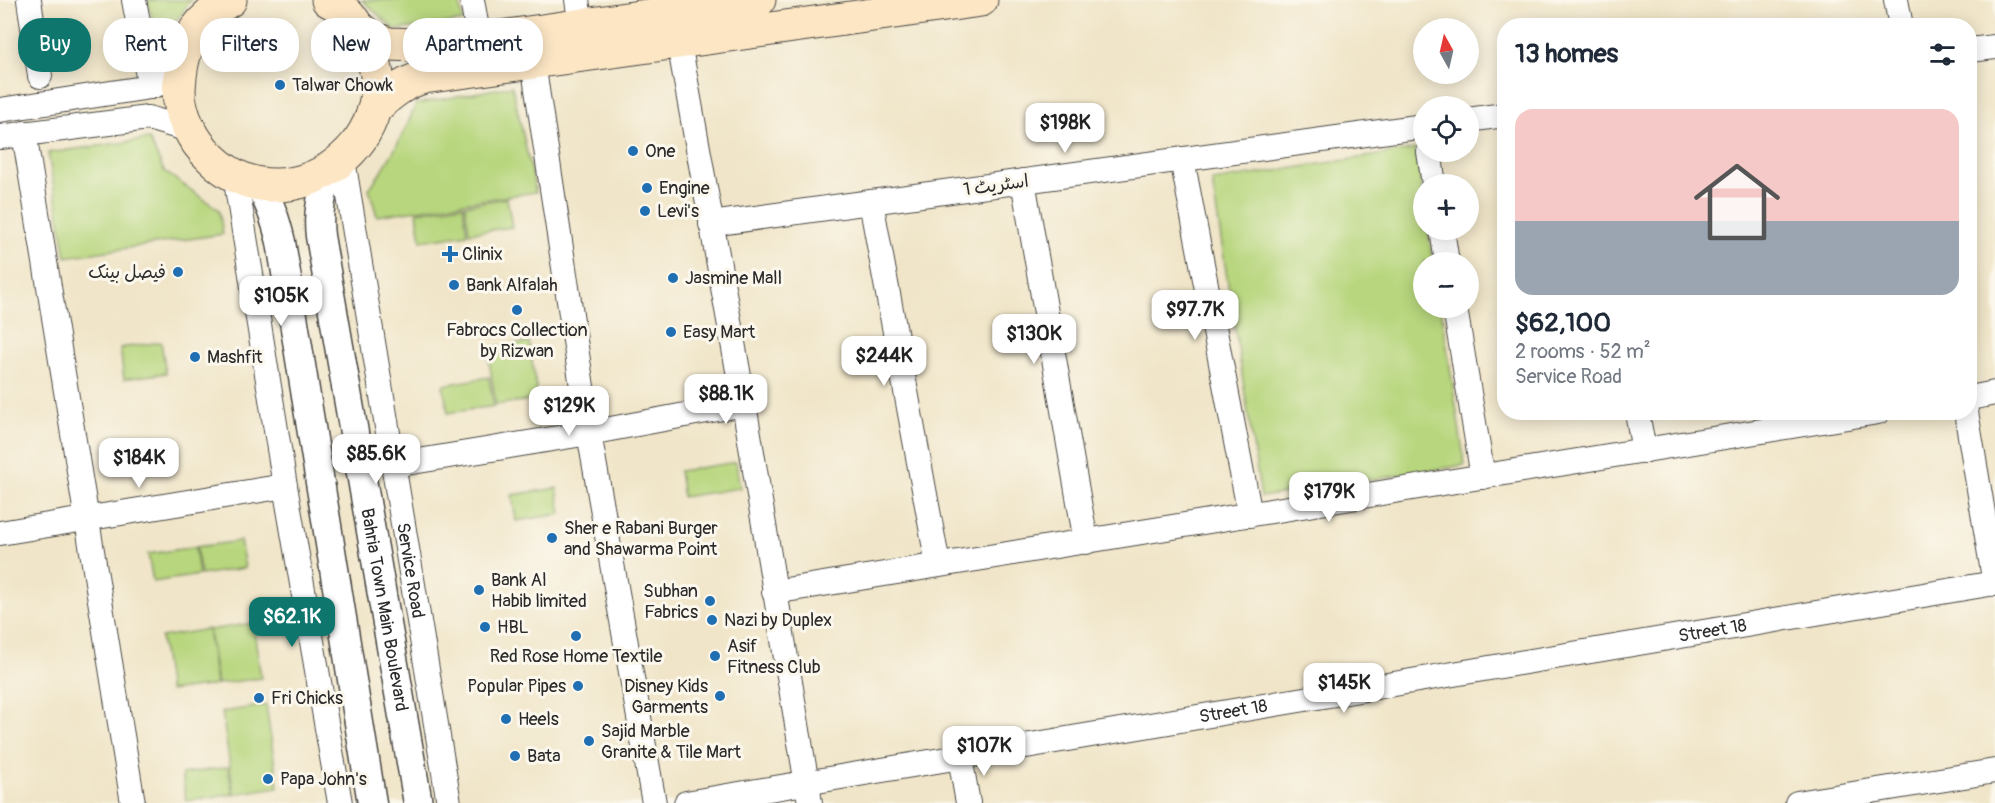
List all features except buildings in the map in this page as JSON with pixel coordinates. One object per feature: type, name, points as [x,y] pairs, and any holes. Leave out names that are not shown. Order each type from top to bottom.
[{"type":"main road","points":[[328,0],[351,18]]},
{"type":"main road","points":[[543,60],[676,27],[759,0]]},
{"type":"main road","points":[[543,23],[579,13],[676,27],[981,0]]},
{"type":"main road","points":[[188,42],[198,25],[218,3]]},
{"type":"main road","points":[[180,72],[179,99],[189,130],[201,148],[216,163],[246,178],[276,184],[296,183],[314,177],[337,164],[357,145],[368,128],[374,109],[376,72]]},
{"type":"main road","points":[[374,109],[397,88],[411,81],[472,72]]},
{"type":"street","points":[[29,0],[40,76]]},
{"type":"street","points":[[134,0],[150,87]]},
{"type":"street","points":[[472,0],[475,18]]},
{"type":"street","points":[[1896,0],[1899,18]]},
{"type":"street","points":[[676,27],[744,404],[808,793]]},
{"type":"street","points":[[1977,49],[1995,47]]},
{"type":"street","points":[[0,110],[150,87],[161,83],[173,72]]},
{"type":"street","points":[[533,72],[589,433],[654,803]]},
{"type":"street","points":[[1479,118],[1497,116]]},
{"type":"street","points":[[133,803],[88,519],[12,135],[148,118],[189,130]]},
{"type":"street","name":"اسٹریٹ 1","points":[[711,224],[1413,128]]},
{"type":"street","points":[[1182,159],[1250,515]]},
{"type":"street","name":"Service Road","points":[[337,164],[394,465],[449,803]]},
{"type":"street","name":"Bahria Town Main Boulevard","points":[[337,164],[320,202],[320,236],[418,803]]},
{"type":"street","points":[[246,178],[285,486],[340,803]]},
{"type":"street","points":[[246,178],[264,192],[273,213],[280,242],[372,803]]},
{"type":"street","points":[[1023,181],[1086,542]]},
{"type":"street","points":[[871,202],[938,565]]},
{"type":"street","points":[[1457,318],[1483,477]]},
{"type":"street","points":[[1977,397],[1995,393]]},
{"type":"street","points":[[394,465],[589,433],[744,404]]},
{"type":"street","points":[[1638,420],[1644,451]]},
{"type":"street","points":[[774,592],[1644,451],[1793,420]]},
{"type":"street","points":[[1967,420],[1995,583]]},
{"type":"street","points":[[0,533],[285,486]]},
{"type":"street","name":"Street 18","points":[[686,803],[808,793],[960,757],[1995,583]]},
{"type":"street","points":[[960,757],[968,803]]},
{"type":"street","points":[[1797,803],[1995,771]]},
{"type":"green space","points":[[147,0],[191,0],[179,18],[153,18]]},
{"type":"green space","points":[[362,0],[459,0],[462,18],[403,18],[403,29],[395,30],[391,26],[391,18],[382,18]]},
{"type":"green space","points":[[512,86],[536,192],[377,216],[369,189],[396,148],[416,104]]},
{"type":"green space","points":[[149,139],[164,171],[219,210],[223,234],[66,257],[48,153]]},
{"type":"green space","points":[[1413,149],[1413,162],[1418,162],[1420,174],[1413,174],[1413,240],[1430,240],[1431,252],[1413,252],[1413,318],[1443,318],[1465,465],[1261,497],[1212,181]]},
{"type":"green space","points":[[507,198],[512,227],[469,233],[465,205]]},
{"type":"green space","points":[[463,205],[467,234],[421,241],[417,212]]},
{"type":"green space","points":[[161,342],[166,373],[124,379],[120,348]]},
{"type":"green space","points":[[529,342],[538,399],[496,405],[487,348]]},
{"type":"green space","points":[[489,377],[494,406],[448,413],[443,385]]},
{"type":"green space","points":[[736,462],[740,488],[683,497],[679,471]]},
{"type":"green space","points":[[557,488],[561,514],[516,521],[512,495]]},
{"type":"green space","points":[[240,541],[245,568],[201,575],[196,547]]},
{"type":"green space","points":[[195,547],[199,575],[153,582],[148,554]]},
{"type":"green space","points":[[253,623],[261,678],[217,684],[209,630]]},
{"type":"green space","points":[[208,629],[216,685],[169,691],[161,637]]},
{"type":"green space","points":[[266,705],[278,787],[234,794],[222,712]]},
{"type":"green space","points":[[228,767],[233,794],[186,801],[182,774]]},
{"type":"place","name":"Talwar Chowk","points":[[280,85]]},
{"type":"place","name":"One","points":[[633,151]]},
{"type":"place","name":"Engine","points":[[647,188]]},
{"type":"place","name":"Levi's","points":[[645,211]]},
{"type":"place","name":"Clinix","points":[[450,254]]},
{"type":"place","name":"فیصل بینک","points":[[178,272]]},
{"type":"place","name":"Jasmine Mall","points":[[673,278]]},
{"type":"place","name":"Bank Alfalah","points":[[454,285]]},
{"type":"place","name":"Fabrocs Collection by Rizwan","points":[[517,310]]},
{"type":"place","name":"Easy Mart","points":[[671,332]]},
{"type":"place","name":"Mashfit","points":[[195,357]]},
{"type":"place","name":"Sher e Rabani Burger and Shawarma Point","points":[[552,538]]},
{"type":"place","name":"Bank Al Habib limited","points":[[479,590]]},
{"type":"place","name":"Subhan Fabrics","points":[[710,601]]},
{"type":"place","name":"Nazi by Duplex","points":[[712,620]]},
{"type":"place","name":"HBL","points":[[485,627]]},
{"type":"place","name":"Red Rose Home Textile","points":[[576,636]]},
{"type":"place","name":"Asif Fitness Club","points":[[715,656]]},
{"type":"place","name":"Popular Pipes","points":[[578,686]]},
{"type":"place","name":"Disney Kids Garments","points":[[720,696]]},
{"type":"place","name":"Fri Chicks","points":[[259,698]]},
{"type":"place","name":"Heels","points":[[506,719]]},
{"type":"place","name":"Sajid Marble Granite & Tile Mart","points":[[589,741]]},
{"type":"place","name":"Bata","points":[[515,756]]},
{"type":"place","name":"Papa John's","points":[[268,779]]}]
